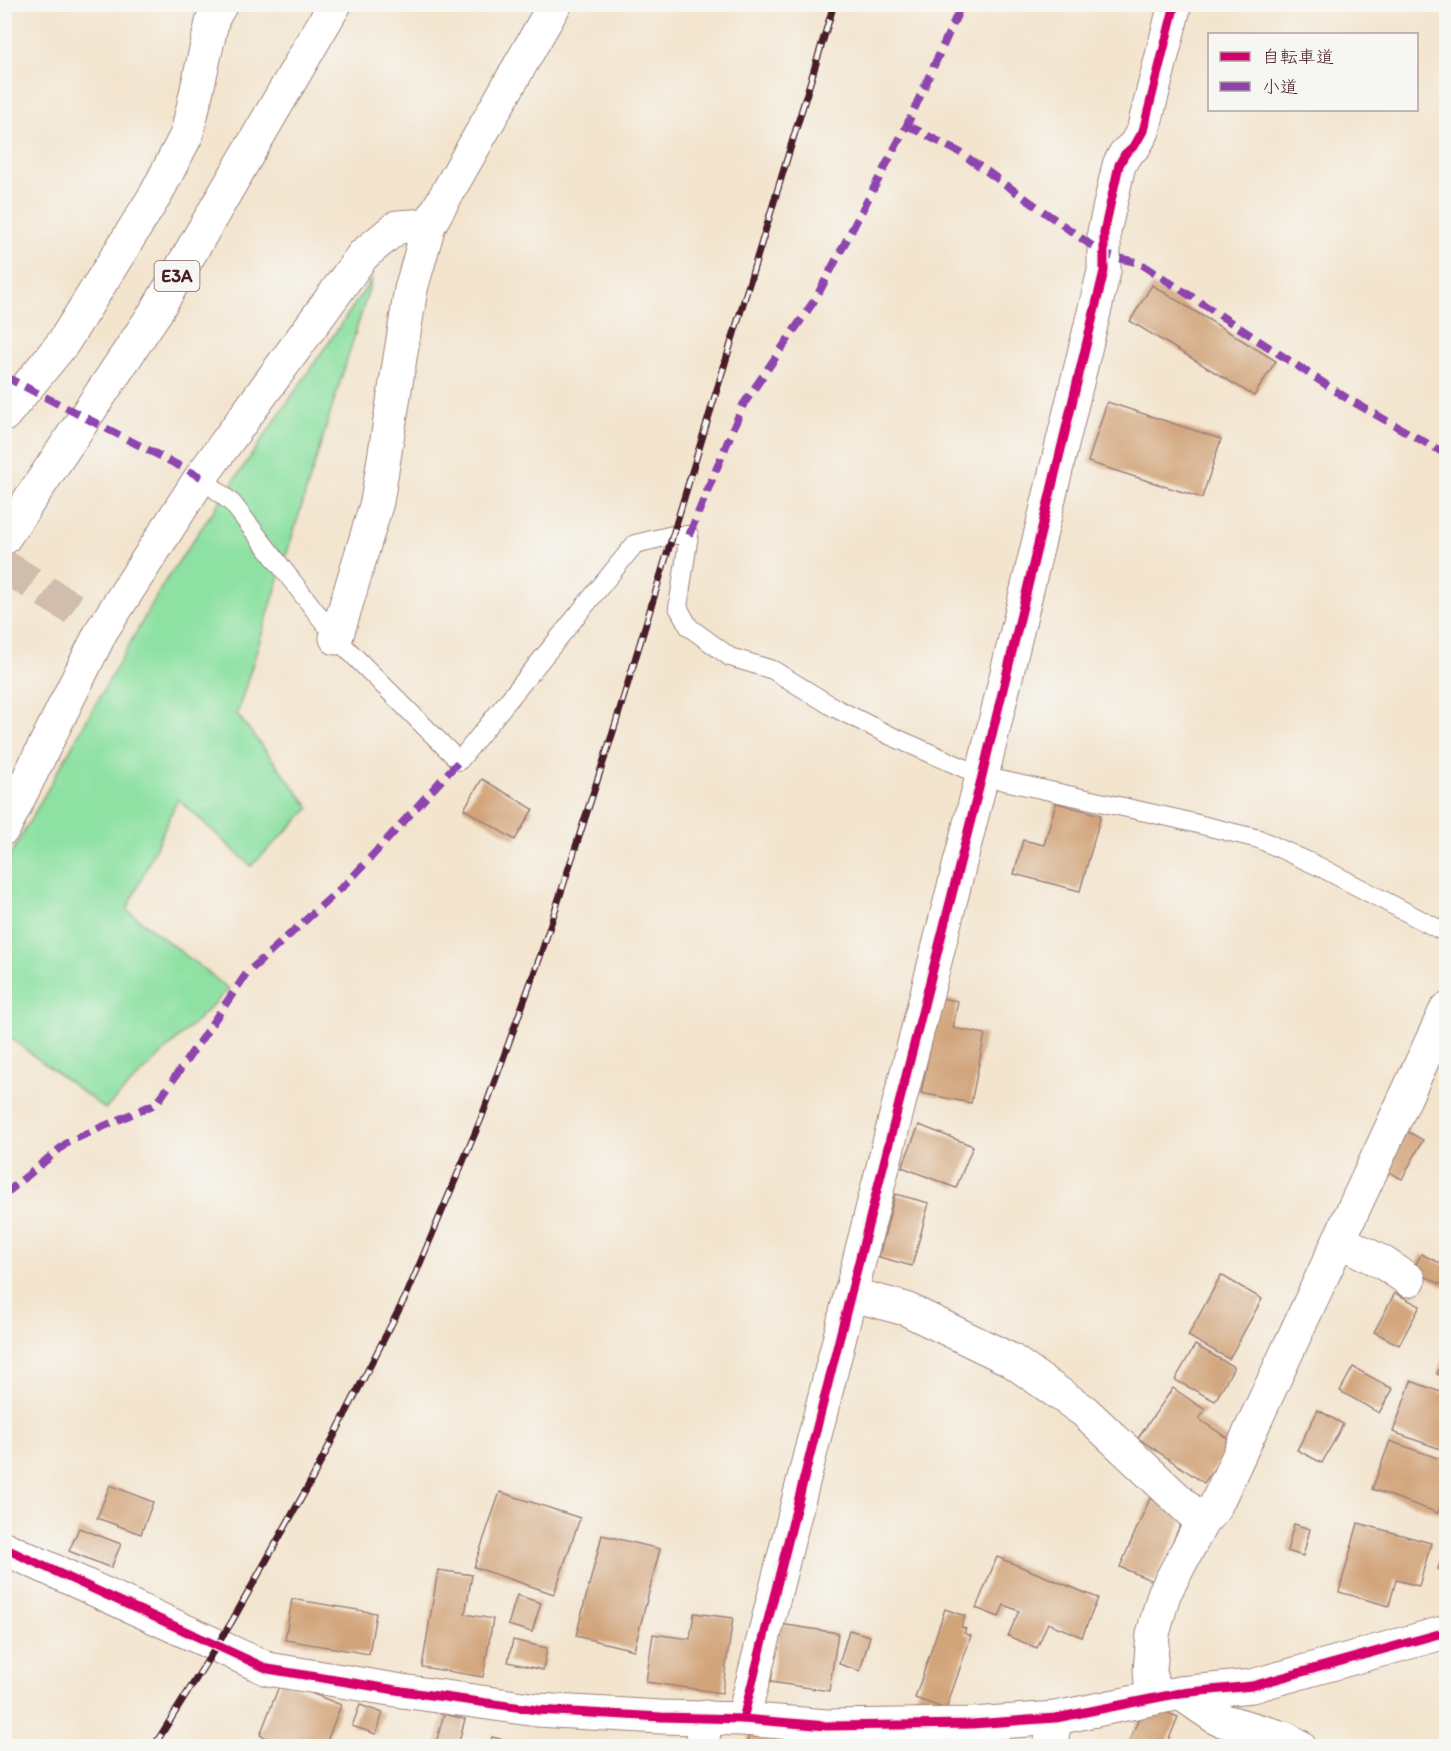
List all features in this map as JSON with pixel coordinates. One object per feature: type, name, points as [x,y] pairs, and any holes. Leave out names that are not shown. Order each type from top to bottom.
[{"type":"main road","points":[[4,416],[63,343],[156,194],[187,134],[213,18],[221,4]]},
{"type":"main road","name":"E3A","points":[[4,538],[157,310],[335,4]]},
{"type":"main road","points":[[336,638],[376,502],[411,289],[429,225],[555,4]]},
{"type":"main road","points":[[743,1719],[982,776],[1104,271],[1104,232],[1119,165],[1143,131],[1175,4]]},
{"type":"main road","points":[[4,828],[93,622],[363,255],[397,227],[429,225]]},
{"type":"main road","points":[[1299,1746],[1284,1738],[1218,1719],[1166,1696],[1150,1671],[1153,1634],[1164,1594],[1202,1522],[1214,1509],[1446,1010]]},
{"type":"main road","points":[[1339,1240],[1385,1264],[1409,1280]]},
{"type":"main road","points":[[850,1294],[906,1309],[1011,1360],[1084,1412],[1202,1522]]},
{"type":"main road","points":[[4,1548],[268,1669],[402,1691],[704,1732],[743,1719],[824,1736],[972,1724],[1053,1732],[1166,1696],[1252,1686],[1446,1632]]},
{"type":"lane","points":[[201,477],[233,504],[336,638],[459,760],[635,544],[672,535],[689,535],[678,607],[689,627],[730,657],[772,670],[835,708],[889,735],[982,776],[1259,839],[1320,867],[1446,933]]},
{"type":"green space","points":[[372,279],[237,714],[310,808],[251,866],[178,799],[127,910],[229,989],[105,1109],[5,1034],[5,865],[164,583]]},
{"type":"building","points":[[1152,285],[1276,361],[1254,396],[1130,321]]},
{"type":"building","points":[[1107,402],[1221,439],[1202,498],[1088,462]]},
{"type":"building","points":[[482,779],[533,809],[515,840],[464,809]]},
{"type":"building","points":[[1056,803],[1101,815],[1080,891],[1014,874],[1023,840],[1044,845]]},
{"type":"building","points":[[940,998],[958,1001],[953,1028],[985,1034],[971,1103],[921,1093]]},
{"type":"building","points":[[919,1125],[973,1146],[956,1188],[902,1167]]},
{"type":"building","points":[[1398,1126],[1423,1140],[1402,1179],[1377,1166]]},
{"type":"building","points":[[895,1194],[929,1203],[912,1266],[879,1257]]},
{"type":"building","points":[[1421,1254],[1446,1266],[1446,1287],[1413,1270]]},
{"type":"building","points":[[1221,1275],[1262,1299],[1229,1359],[1188,1336]]},
{"type":"building","points":[[1395,1293],[1420,1306],[1399,1345],[1374,1332]]},
{"type":"building","points":[[1195,1345],[1234,1367],[1215,1401],[1175,1380]]},
{"type":"building","points":[[1443,1357],[1446,1359],[1446,1377],[1437,1374]]},
{"type":"building","points":[[1353,1367],[1393,1389],[1379,1413],[1340,1391]]},
{"type":"building","points":[[1411,1381],[1446,1394],[1446,1451],[1393,1432]]},
{"type":"building","points":[[1173,1388],[1205,1410],[1199,1419],[1233,1442],[1204,1483],[1138,1438]]},
{"type":"building","points":[[1318,1410],[1343,1424],[1322,1463],[1297,1450]]},
{"type":"building","points":[[1390,1441],[1446,1461],[1446,1490],[1438,1513],[1372,1489]]},
{"type":"building","points":[[110,1485],[153,1502],[141,1534],[97,1518]]},
{"type":"building","points":[[500,1492],[580,1518],[554,1594],[474,1567]]},
{"type":"building","points":[[1150,1498],[1185,1514],[1155,1582],[1120,1567]]},
{"type":"building","points":[[1358,1523],[1431,1543],[1419,1586],[1396,1580],[1389,1606],[1339,1592]]},
{"type":"building","points":[[1294,1524],[1310,1529],[1303,1556],[1287,1551]]},
{"type":"building","points":[[79,1528],[121,1544],[111,1568],[69,1551]]},
{"type":"building","points":[[602,1535],[660,1549],[634,1650],[576,1636]]},
{"type":"building","points":[[1444,1550],[1446,1551],[1446,1572],[1438,1569]]},
{"type":"building","points":[[997,1557],[1098,1598],[1082,1637],[1048,1623],[1037,1648],[1008,1636],[1019,1611],[1004,1605],[999,1617],[976,1608]]},
{"type":"building","points":[[438,1570],[472,1575],[465,1614],[493,1619],[483,1677],[422,1667]]},
{"type":"building","points":[[517,1595],[541,1603],[532,1632],[508,1625]]},
{"type":"building","points":[[292,1599],[376,1613],[369,1654],[285,1640]]},
{"type":"building","points":[[945,1609],[965,1616],[961,1627],[966,1629],[964,1633],[971,1636],[946,1709],[915,1698]]},
{"type":"building","points":[[694,1613],[733,1618],[722,1693],[646,1682],[653,1634],[690,1639]]},
{"type":"building","points":[[780,1624],[838,1633],[829,1691],[771,1682]]},
{"type":"building","points":[[849,1630],[870,1636],[860,1671],[839,1664]]},
{"type":"building","points":[[513,1640],[547,1648],[543,1670],[508,1662]]},
{"type":"building","points":[[281,1681],[341,1705],[325,1746],[287,1746],[260,1735]]},
{"type":"building","points":[[1145,1704],[1178,1717],[1166,1746],[1127,1746]]},
{"type":"building","points":[[360,1705],[383,1713],[376,1734],[352,1726]]},
{"type":"building","points":[[444,1714],[465,1719],[458,1746],[435,1746]]},
{"type":"building","points":[[751,1727],[795,1738],[793,1746],[746,1746]]},
{"type":"building","points":[[1009,1735],[1010,1746],[927,1746],[927,1739]]},
{"type":"building","points":[[492,1737],[513,1742],[512,1746],[489,1746]]},
{"type":"tunnel","points":[[4,566],[83,615]]},
{"type":"railway","points":[[154,1746],[231,1623],[311,1481],[407,1294],[481,1119],[540,957],[613,732],[834,4]]},
{"type":"marked path","points":[[689,535],[743,405],[816,298],[907,125],[962,4]]},
{"type":"marked path","points":[[907,125],[961,153],[1105,255],[1140,263],[1348,399],[1446,454]]},
{"type":"marked path","points":[[4,376],[201,477]]},
{"type":"marked path","points":[[4,1195],[68,1142],[157,1103],[247,973],[349,881],[459,761]]},
{"type":"cycle path","points":[[743,1719],[982,776],[1104,271],[1104,232],[1119,165],[1143,131],[1175,4]]},
{"type":"cycle path","points":[[4,1548],[268,1669],[537,1710],[743,1719],[827,1726],[972,1724],[1056,1718],[1180,1693],[1252,1686],[1446,1632]]}]
